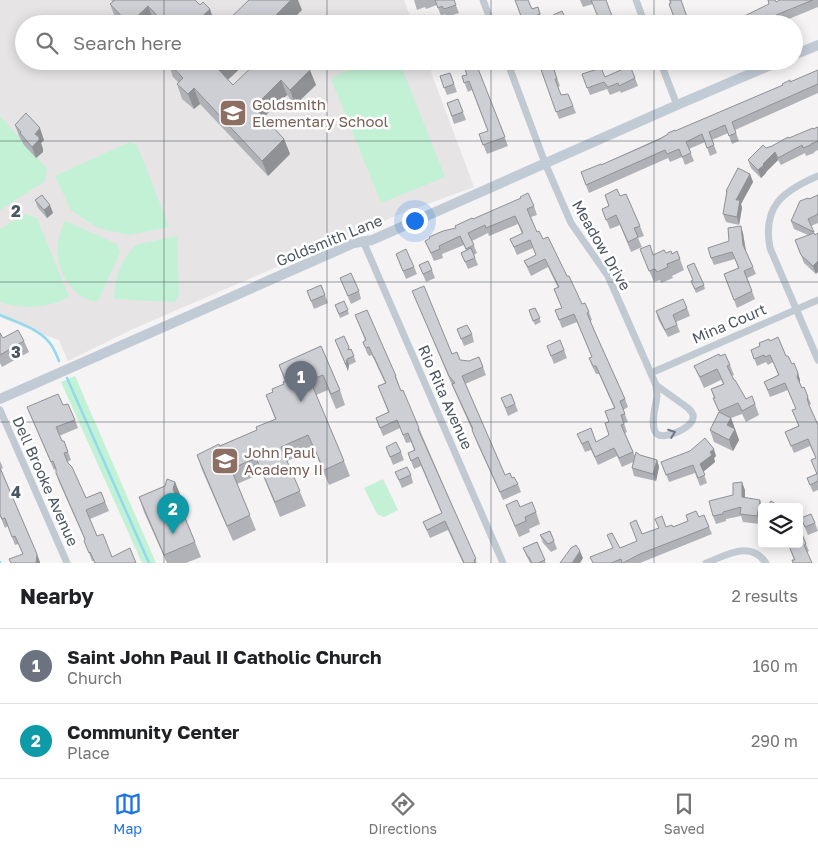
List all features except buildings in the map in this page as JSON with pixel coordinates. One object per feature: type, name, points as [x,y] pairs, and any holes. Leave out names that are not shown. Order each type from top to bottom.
[{"type":"street","points":[[483,0],[489,15]]},
{"type":"street","points":[[636,0],[642,15]]},
{"type":"street","points":[[803,51],[818,45]]},
{"type":"street","name":"Meadow Drive","points":[[509,70],[545,163],[571,223],[608,276],[656,385],[654,429],[658,435],[663,436],[686,428],[691,423],[692,413],[656,385]]},
{"type":"street","points":[[663,70],[677,105]]},
{"type":"street","name":"Goldsmith Lane","points":[[0,399],[354,243],[372,240],[759,70]]},
{"type":"street","points":[[818,176],[801,183],[787,192],[776,204],[770,220],[768,237],[770,248],[818,360]]},
{"type":"street","name":"Rio Rita Avenue","points":[[363,241],[504,563]]},
{"type":"street","name":"Mina Court","points":[[651,373],[818,300]]},
{"type":"street","name":"Dell Brooke Avenue","points":[[0,410],[67,563]]},
{"type":"street","points":[[706,563],[746,550],[756,553],[766,563]]},
{"type":"shaded area","points":[[0,0],[404,0],[410,15],[15,15],[15,70],[430,70],[474,187],[395,216],[135,328],[68,361],[59,340],[0,317]]},
{"type":"green space","points":[[348,70],[403,70],[445,177],[381,203],[331,79]]},
{"type":"green space","points":[[0,116],[47,169],[45,181],[0,210]]},
{"type":"green space","points":[[130,142],[137,145],[169,227],[129,235],[98,228],[71,210],[55,176]]},
{"type":"green space","points":[[26,214],[37,218],[69,297],[61,301],[35,307],[9,305],[0,302],[0,229]]},
{"type":"green space","points":[[65,221],[117,244],[120,252],[98,301],[92,301],[77,293],[64,277],[58,259],[58,240]]},
{"type":"green space","points":[[177,236],[179,295],[174,302],[114,299],[119,270],[135,245]]},
{"type":"green space","points":[[75,376],[156,563],[142,563],[61,382]]},
{"type":"green space","points":[[383,479],[398,510],[384,517],[377,514],[364,488]]},
{"type":"waterway","points":[[0,315],[29,327],[42,335],[52,346],[59,361]]},
{"type":"waterway","points":[[67,378],[149,563]]},
{"type":"place","name":"Goldsmith Elementary School","points":[[233,113]]},
{"type":"place","name":"Saint John Paul II Catholic Church","points":[[301,402]]},
{"type":"place","name":"John Paul Academy II","points":[[225,461]]},
{"type":"place","name":"Community Center","points":[[173,534]]}]
